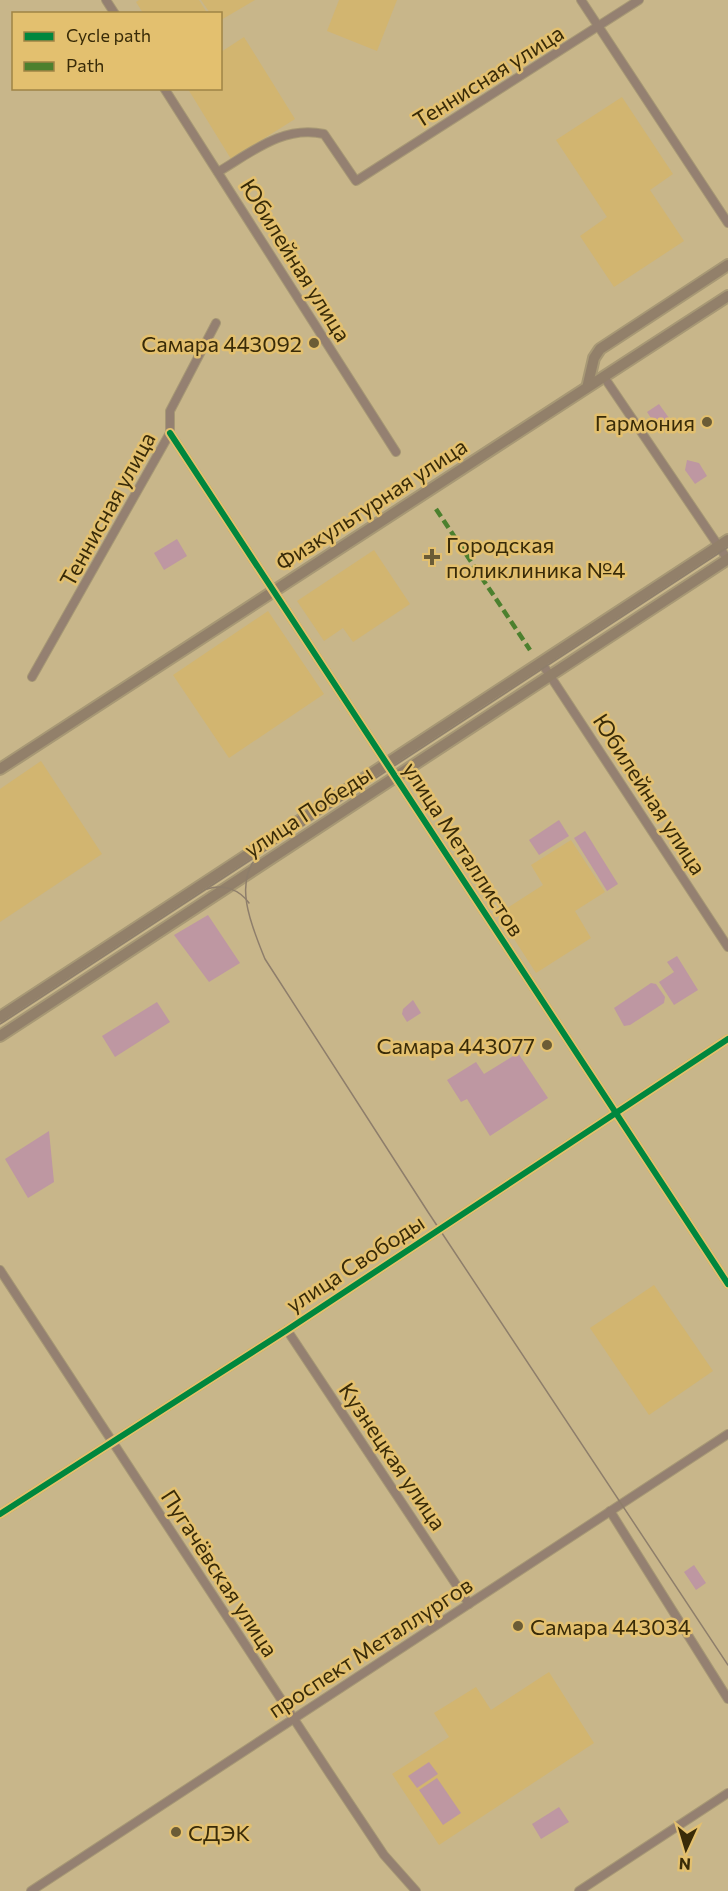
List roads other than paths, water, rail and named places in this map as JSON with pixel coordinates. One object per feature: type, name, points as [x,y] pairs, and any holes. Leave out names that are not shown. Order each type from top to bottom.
[{"type":"main road","points":[[588,384],[600,349],[728,265]]},
{"type":"main road","name":"Физкультурная улица","points":[[0,769],[588,384],[609,375],[728,296]]},
{"type":"main road","points":[[594,363],[600,371],[609,375]]},
{"type":"main road","name":"улица Победы","points":[[0,1017],[723,544]]},
{"type":"main road","name":"улица Победы","points":[[0,1036],[728,560]]},
{"type":"street","points":[[581,0],[728,223]]},
{"type":"street","name":"Теннисная улица","points":[[218,172],[278,137],[295,132],[313,132],[324,134],[356,181],[639,0]]},
{"type":"street","name":"Юбилейная улица","points":[[165,90],[396,452]]},
{"type":"street","name":"Теннисная улица","points":[[32,677],[170,434],[170,411],[216,323]]},
{"type":"street","points":[[609,375],[723,544],[728,560]]},
{"type":"street","name":"улица Металлистов","points":[[170,434],[728,1284]]},
{"type":"street","name":"Юбилейная улица","points":[[542,662],[728,947]]},
{"type":"street","name":"улица Свободы","points":[[0,1514],[112,1440],[287,1330],[728,1039]]},
{"type":"street","name":"Пугачёвская улица","points":[[0,1270],[384,1855],[416,1891]]},
{"type":"street","name":"Кузнецкая улица","points":[[287,1330],[469,1604]]},
{"type":"street","name":"проспект Металлургов","points":[[31,1891],[728,1434]]},
{"type":"street","points":[[610,1511],[728,1699]]},
{"type":"street","points":[[579,1891],[728,1793]]},
{"type":"tram line","points":[[0,1024],[728,547]]},
{"type":"tram line","points":[[258,856],[250,867],[246,879],[246,893],[247,906],[255,934],[265,959],[428,1212],[728,1665]]},
{"type":"tram line","points":[[207,889],[219,887],[230,889],[236,891],[249,903]]},
{"type":"place","name":"Самара 443092","points":[[314,343]]},
{"type":"place","name":"Гармония","points":[[707,422]]},
{"type":"place","name":"Городская поликлиника №4","points":[[432,557]]},
{"type":"place","name":"Самара 443077","points":[[547,1045]]},
{"type":"place","name":"Самара 443034","points":[[518,1626]]},
{"type":"place","name":"СДЭК","points":[[176,1832]]}]
